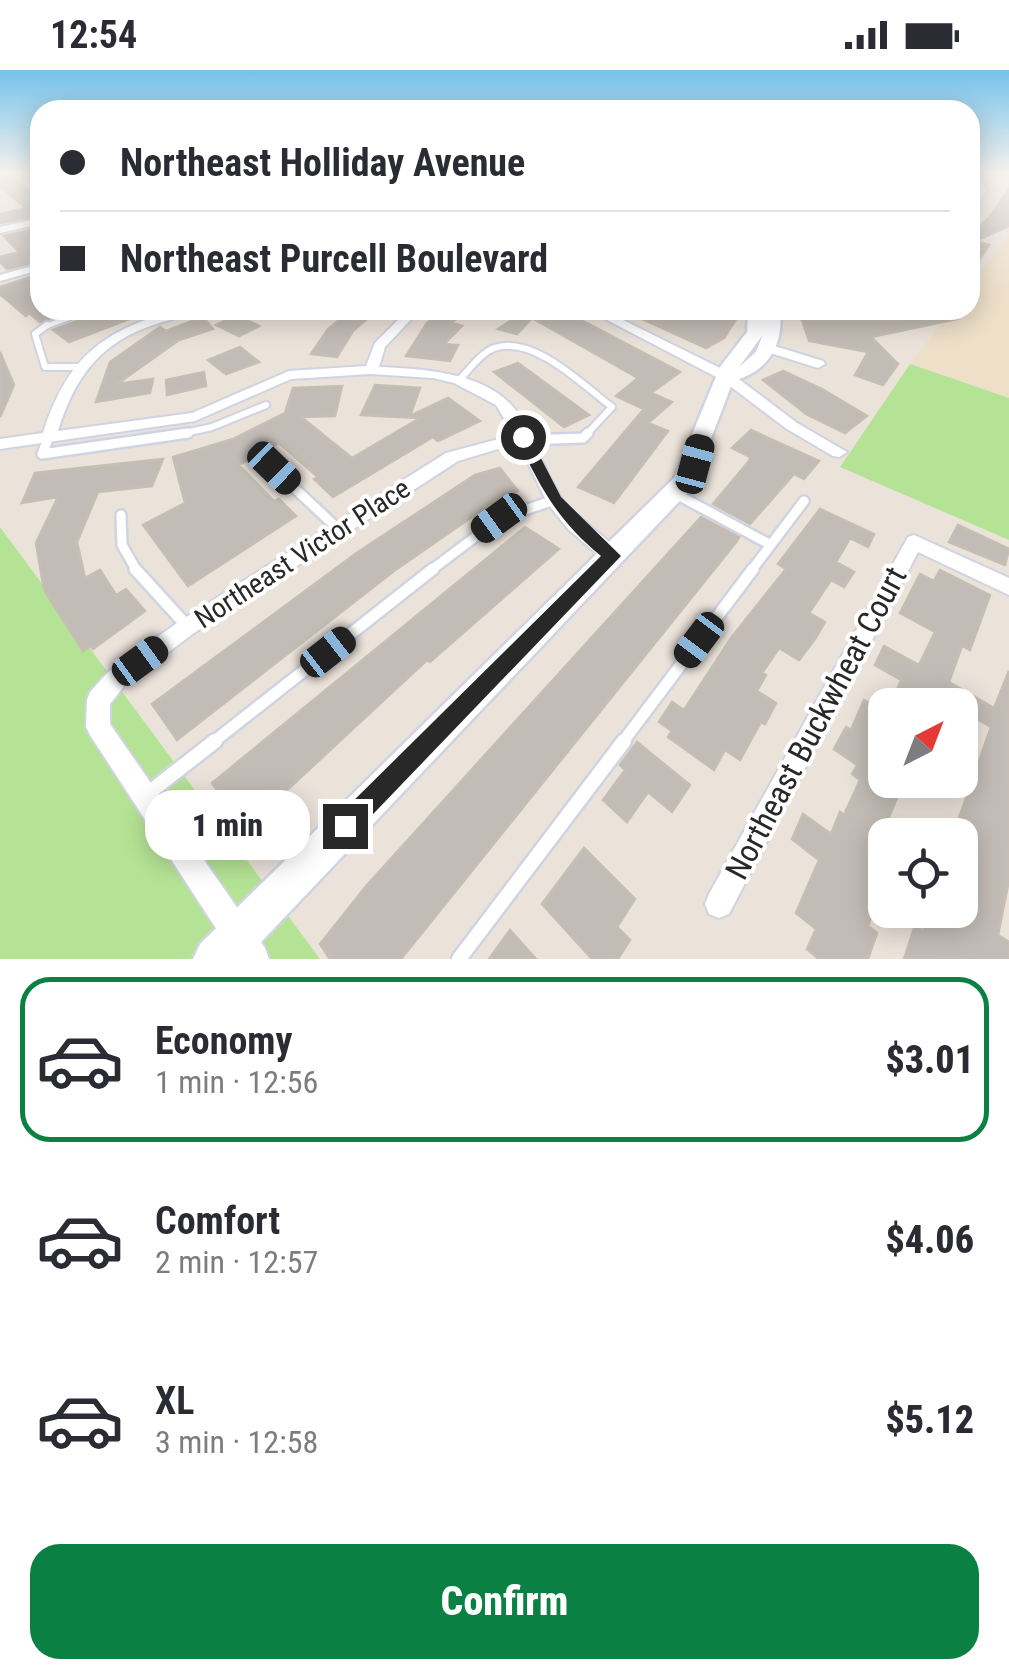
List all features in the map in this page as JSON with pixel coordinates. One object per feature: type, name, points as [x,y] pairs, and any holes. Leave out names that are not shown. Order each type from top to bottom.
[{"type":"street","points":[[0,230],[30,223]]},
{"type":"street","points":[[0,278],[30,270]]},
{"type":"street","points":[[50,434],[59,399],[76,367],[145,320]]},
{"type":"street","points":[[371,370],[379,346],[404,320]]},
{"type":"street","points":[[614,320],[727,378],[792,426],[839,452]]},
{"type":"street","points":[[145,796],[236,951],[673,493],[695,464],[711,407],[729,367],[756,332],[756,320]]},
{"type":"street","points":[[727,378],[746,374],[768,348],[776,329],[774,320]]},
{"type":"street","points":[[768,348],[818,364]]},
{"type":"street","points":[[0,444],[50,434],[170,422],[214,411],[289,375],[371,370],[460,380],[501,402],[524,438],[554,500],[574,524],[612,556]]},
{"type":"street","name":"Northeast Victor Place","points":[[145,796],[98,727],[98,700],[117,678],[337,528],[452,457],[524,438]]},
{"type":"street","name":"Northeast Buckwheat Court","points":[[719,904],[914,542],[1009,587]]},
{"type":"lane","points":[[60,320],[35,334],[45,368],[76,367]]},
{"type":"lane","points":[[460,380],[488,349],[507,345],[535,353],[612,407],[583,438],[524,438]]},
{"type":"lane","points":[[50,434],[42,454],[169,440],[224,425],[266,405]]},
{"type":"lane","points":[[214,411],[224,425]]},
{"type":"lane","points":[[274,468],[337,528]]},
{"type":"lane","points":[[673,493],[771,544]]},
{"type":"lane","points":[[145,796],[499,518],[554,500]]},
{"type":"lane","points":[[459,959],[804,501]]},
{"type":"lane","points":[[121,514],[116,529],[120,547],[187,627]]},
{"type":"shaded area","points":[[1009,235],[1009,398],[910,364],[944,320],[980,320],[980,273]]},
{"type":"green space","points":[[910,364],[1009,398],[1009,540],[840,467]]},
{"type":"green space","points":[[0,527],[320,959],[0,959]]},
{"type":"building","points":[[0,214],[30,214],[30,217],[0,223]]},
{"type":"building","points":[[991,214],[1009,214],[1009,226],[980,239],[980,226]]},
{"type":"building","points":[[30,230],[30,263],[7,269],[0,262],[0,257],[19,252],[4,236]]},
{"type":"building","points":[[980,242],[989,245],[980,258]]},
{"type":"building","points":[[30,277],[30,314],[26,316],[0,294],[0,287]]},
{"type":"building","points":[[81,320],[127,320],[69,342],[53,330]]},
{"type":"building","points":[[195,320],[206,320],[213,329],[179,340],[117,384],[153,379],[150,393],[96,402],[110,362],[160,327],[166,331]]},
{"type":"building","points":[[226,320],[246,320],[259,326],[239,336],[216,325]]},
{"type":"building","points":[[339,320],[366,320],[353,331],[337,357],[311,354]]},
{"type":"building","points":[[455,320],[451,323],[462,326],[444,344],[458,345],[450,361],[406,356],[427,323]]},
{"type":"building","points":[[512,320],[530,320],[517,334],[498,329]]},
{"type":"building","points":[[536,320],[581,320],[680,372],[651,393],[672,402],[648,423],[668,431],[614,503],[578,487],[644,409],[616,396],[638,378]]},
{"type":"building","points":[[645,320],[736,320],[724,338],[706,348]]},
{"type":"building","points":[[802,320],[952,320],[871,337],[898,364],[883,385],[855,375],[868,352],[809,341]]},
{"type":"building","points":[[240,347],[259,362],[226,374],[208,360]]},
{"type":"building","points":[[0,352],[14,385],[0,417]]},
{"type":"building","points":[[518,363],[589,415],[564,427],[494,372]]},
{"type":"building","points":[[783,371],[867,416],[845,433],[806,414],[763,380]]},
{"type":"building","points":[[204,372],[206,386],[167,395],[166,380]]},
{"type":"building","points":[[375,385],[420,388],[410,416],[448,398],[480,421],[438,441],[433,437],[333,497],[314,479],[318,477],[279,443],[239,465],[274,501],[279,499],[296,516],[188,586],[143,525],[185,503],[173,457],[233,439],[285,413],[293,388],[342,386],[335,416],[301,417],[352,458],[420,418],[361,415]]},
{"type":"building","points":[[751,430],[819,461],[804,479],[794,474],[750,524],[713,504],[749,461],[750,457],[732,448]]},
{"type":"building","points":[[163,459],[152,486],[98,492],[77,542],[85,578],[100,570],[116,595],[126,589],[145,611],[93,649],[91,646],[83,651],[44,590],[36,543],[58,497],[22,503],[35,473]]},
{"type":"building","points":[[500,468],[518,491],[499,498],[394,571],[177,740],[152,704],[358,552],[475,475]]},
{"type":"building","points":[[820,509],[874,534],[868,547],[850,538],[836,562],[854,572],[844,587],[831,580],[809,613],[825,622],[799,660],[779,648],[762,673],[766,675],[757,691],[776,703],[765,724],[761,722],[740,760],[725,750],[714,770],[668,737],[672,731],[659,722],[672,702],[684,710],[731,638],[786,569],[778,564]]},
{"type":"building","points":[[701,517],[739,537],[737,541],[401,959],[330,959],[320,944],[367,885]]},
{"type":"building","points":[[958,525],[1009,549],[1005,565],[949,542]]},
{"type":"building","points":[[525,527],[559,549],[430,662],[427,660],[244,830],[212,783]]},
{"type":"building","points":[[940,570],[990,595],[970,650],[962,646],[949,682],[959,688],[898,688],[901,680],[875,665],[884,646],[919,665],[935,632],[900,613],[920,574],[934,581]]},
{"type":"building","points":[[1009,671],[1009,880],[998,935],[1009,942],[1009,959],[904,959],[914,928],[978,928],[978,818],[959,818],[966,798],[978,798],[978,764],[991,727],[978,720],[978,699],[994,708]]},
{"type":"building","points":[[864,700],[868,702],[868,798],[897,798],[889,818],[868,818],[868,928],[877,933],[868,959],[819,959],[807,949],[816,929],[796,913],[819,860],[792,839],[803,814],[831,834],[840,812],[844,815],[860,780],[852,774],[857,765],[834,749],[846,727],[851,730]]},
{"type":"building","points":[[637,742],[690,785],[672,812],[648,792],[627,822],[603,800],[625,770],[620,765]]},
{"type":"building","points":[[584,848],[635,899],[617,927],[630,940],[618,959],[592,959],[542,904]]},
{"type":"building","points":[[510,930],[536,959],[489,959]]},
{"type":"route","points":[[345,826],[612,556],[574,524],[554,500],[523,437]]}]
